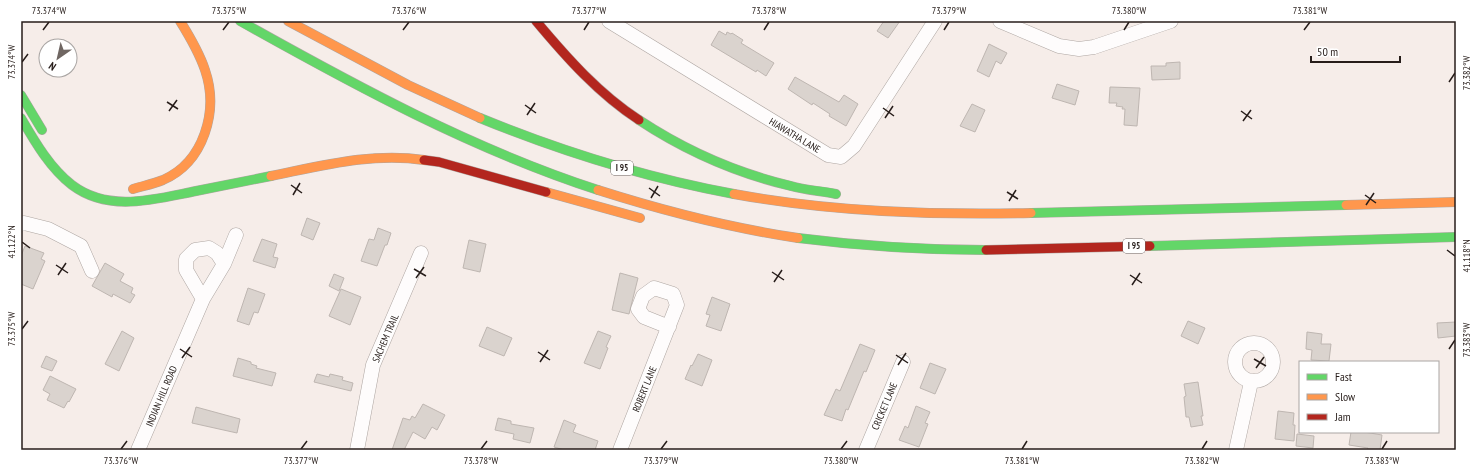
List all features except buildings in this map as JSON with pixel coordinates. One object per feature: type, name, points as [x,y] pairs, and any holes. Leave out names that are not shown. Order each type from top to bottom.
[{"type":"highway","points":[[121,189],[146,187],[171,177],[196,154],[204,138],[211,110],[208,80],[197,48],[180,21]]},
{"type":"highway","name":"I 95","points":[[240,21],[404,110],[482,146],[602,192],[727,225],[812,239],[897,248],[983,250],[1456,237]]},
{"type":"highway","name":"I 95","points":[[288,21],[408,85],[486,121],[566,151],[647,175],[730,193],[808,205],[899,213],[984,214],[1456,202]]},
{"type":"highway","points":[[536,21],[559,50],[592,84],[632,116],[676,144],[724,166],[756,177],[798,188],[842,194]]},
{"type":"highway","points":[[21,95],[47,138]]},
{"type":"highway","points":[[21,118],[45,157],[56,170],[78,189],[91,196],[105,200],[119,202],[151,200],[350,160],[405,157],[444,164],[652,221]]},
{"type":"highway","points":[[923,204],[984,214]]},
{"type":"highway","points":[[728,234],[812,239]]},
{"type":"street","name":"HIAWATHA LANE","points":[[609,21],[828,155],[841,157],[854,146],[935,21]]},
{"type":"street","points":[[1000,21],[1059,46],[1079,49],[1094,47],[1171,21]]},
{"type":"street","points":[[21,224],[24,223],[48,229],[81,246],[92,271]]},
{"type":"street","name":"INDIAN HILL ROAD","points":[[141,449],[204,299],[224,264],[236,236]]},
{"type":"street","points":[[204,299],[186,270],[186,259],[195,250],[209,248],[217,253],[224,264]]},
{"type":"street","name":"SACHEM TRAIL","points":[[357,450],[373,364],[421,253]]},
{"type":"street","name":"ROBERT LANE","points":[[620,450],[669,327]]},
{"type":"street","name":"CRICKET LANE","points":[[866,450],[903,362]]},
{"type":"street","points":[[1236,450],[1251,382]]},
{"type":"traffic: fast","points":[[240,21],[327,69],[460,136],[551,174],[598,190]]},
{"type":"traffic: fast","points":[[21,95],[42,130]]},
{"type":"traffic: fast","points":[[21,118],[50,163],[57,171],[72,185],[86,194],[101,199],[132,202],[149,200],[271,176]]},
{"type":"traffic: fast","points":[[480,118],[542,142],[606,163],[702,188],[734,194]]},
{"type":"traffic: fast","points":[[639,120],[675,142],[731,168],[771,181],[836,194]]},
{"type":"traffic: fast","points":[[1031,213],[1346,205]]},
{"type":"traffic: fast","points":[[1150,246],[1456,237]]},
{"type":"traffic: fast","points":[[798,238],[892,247],[986,250]]},
{"type":"traffic: slow","points":[[133,189],[163,180],[177,172],[189,161],[205,134],[209,118],[209,86],[200,57],[180,21]]},
{"type":"traffic: slow","points":[[288,21],[408,85],[480,118]]},
{"type":"traffic: slow","points":[[271,176],[328,164],[366,159],[405,158],[424,160]]},
{"type":"traffic: slow","points":[[598,190],[698,218],[798,238]]},
{"type":"traffic: slow","points":[[546,192],[640,218]]},
{"type":"traffic: slow","points":[[734,194],[808,205],[882,211],[919,213],[1031,213]]},
{"type":"traffic: slow","points":[[1346,205],[1456,202]]},
{"type":"traffic: jam","points":[[536,21],[584,75],[610,99],[639,120]]},
{"type":"traffic: jam","points":[[424,160],[439,162],[546,192]]},
{"type":"traffic: jam","points":[[986,250],[1150,246]]}]
